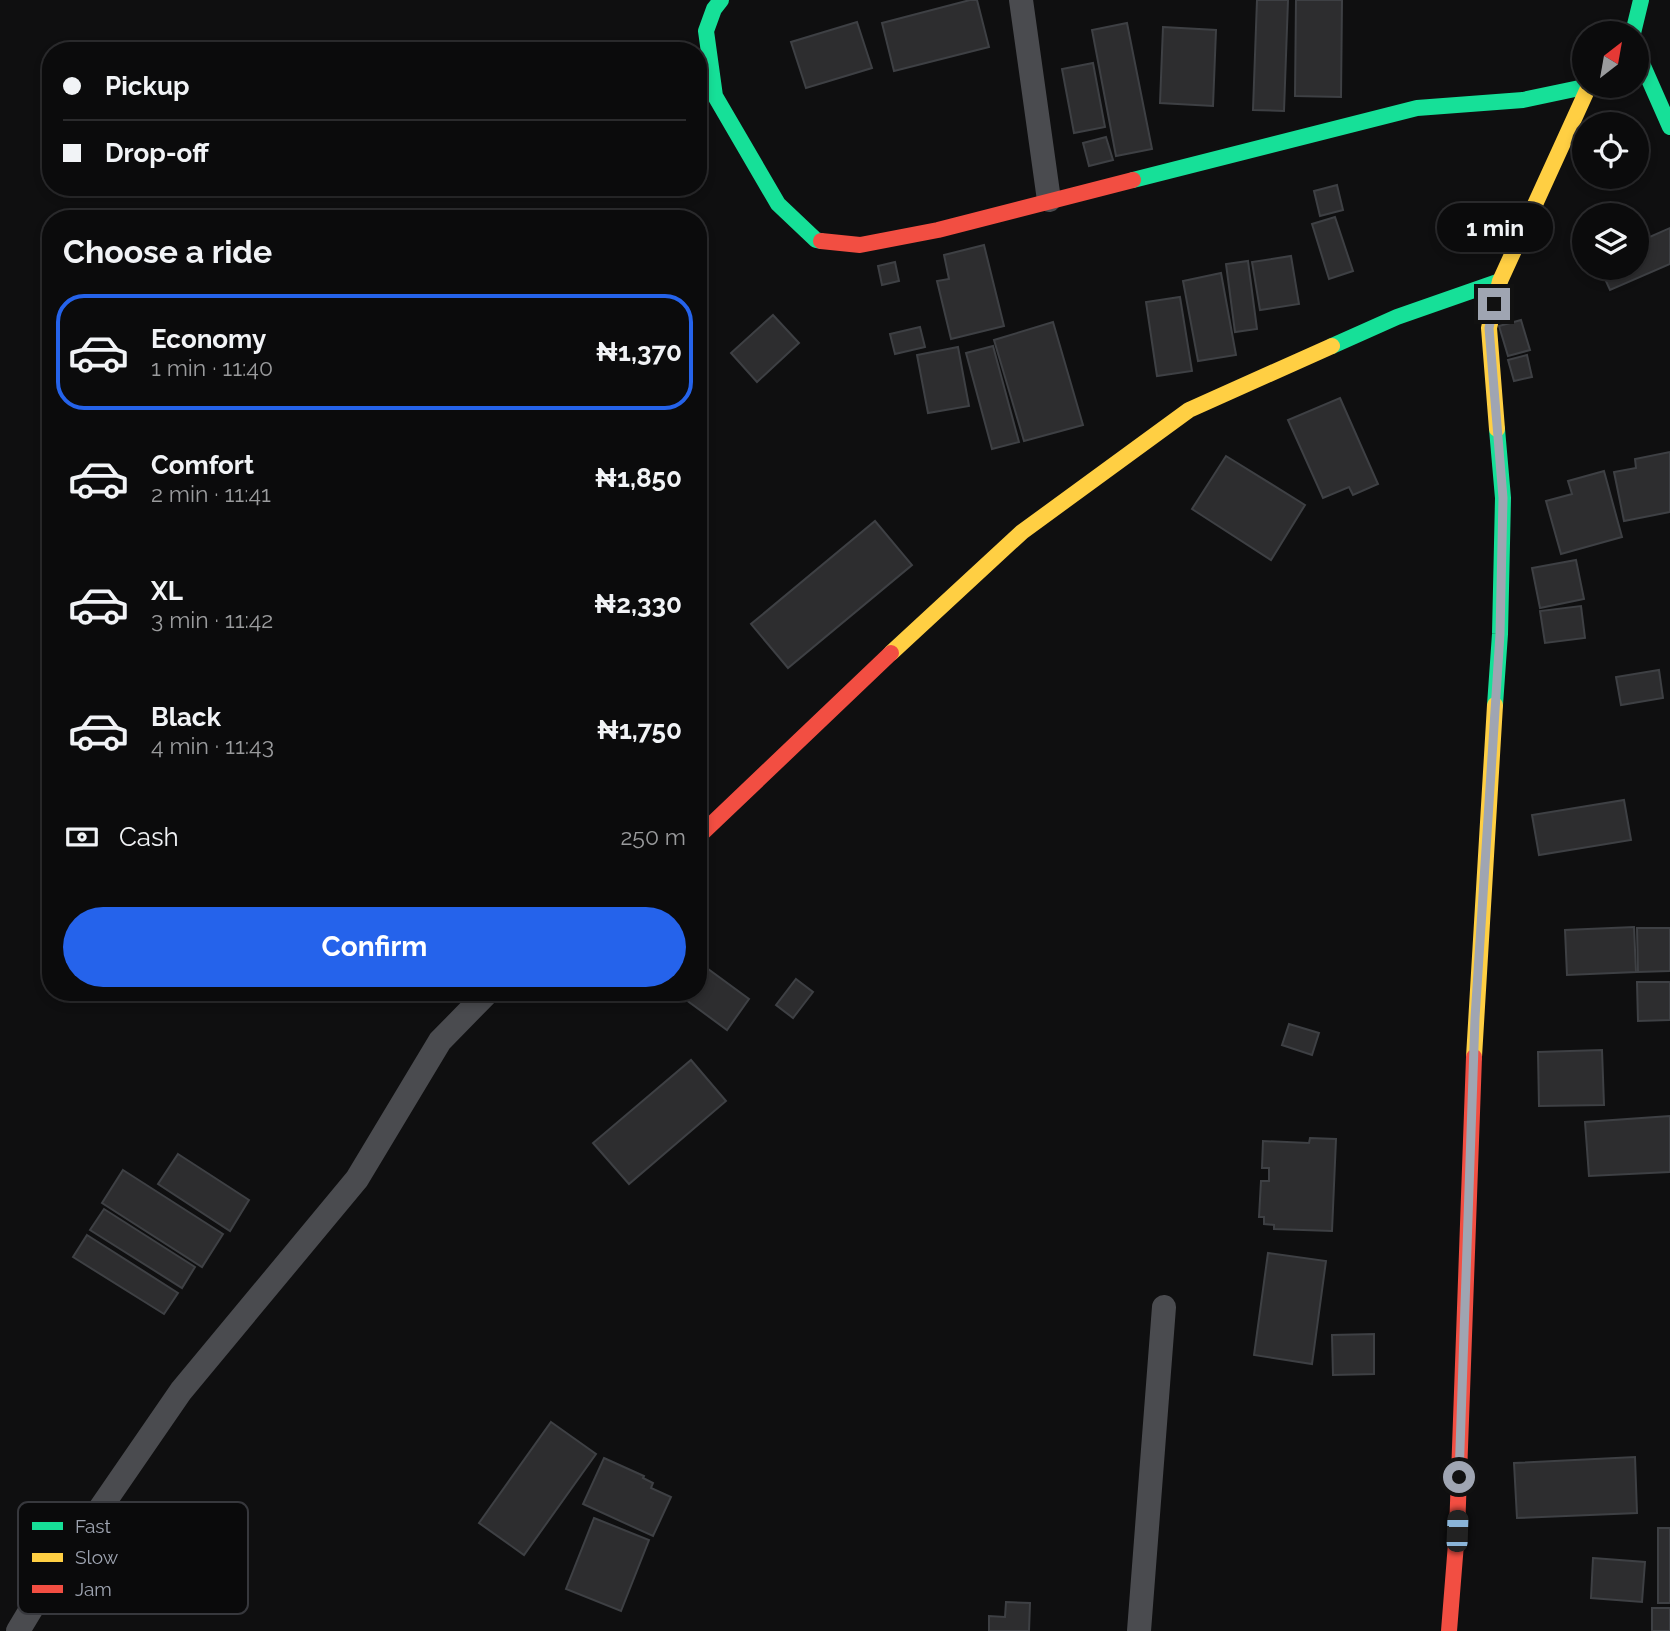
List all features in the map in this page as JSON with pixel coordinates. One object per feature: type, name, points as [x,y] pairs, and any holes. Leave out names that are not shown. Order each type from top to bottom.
[{"type":"street","points":[[721,0],[714,9],[706,31],[715,96],[778,204],[816,240],[860,245],[937,230],[1418,108],[1523,100],[1589,86],[1500,281],[1489,328],[1503,498],[1500,634],[1475,1018],[1457,1531],[1449,1631]]},
{"type":"street","points":[[1021,0],[1049,200]]},
{"type":"street","points":[[1636,21],[1641,0]]},
{"type":"street","points":[[1649,79],[1670,127]]},
{"type":"street","points":[[707,827],[1022,532],[1189,410],[1397,317],[1500,281]]},
{"type":"street","points":[[105,1502],[181,1391],[357,1179],[440,1041],[479,1001]]},
{"type":"street","points":[[1139,1631],[1164,1307]]},
{"type":"street","points":[[18,1631],[28,1614]]},
{"type":"building","points":[[977,0],[989,47],[894,71],[882,23]]},
{"type":"building","points":[[1257,0],[1288,0],[1284,111],[1253,110]]},
{"type":"building","points":[[1296,0],[1342,0],[1341,97],[1295,96]]},
{"type":"building","points":[[857,22],[872,68],[806,88],[791,42]]},
{"type":"building","points":[[1127,23],[1152,149],[1116,156],[1092,30]]},
{"type":"building","points":[[1163,27],[1216,30],[1213,106],[1160,103]]},
{"type":"building","points":[[1093,63],[1105,127],[1074,133],[1062,69]]},
{"type":"building","points":[[1106,137],[1113,160],[1089,166],[1083,143]]},
{"type":"building","points":[[1337,185],[1343,210],[1320,216],[1314,191]]},
{"type":"building","points":[[1335,217],[1353,271],[1329,279],[1312,224]]},
{"type":"building","points":[[1670,228],[1670,264],[1649,273],[1649,237]]},
{"type":"building","points":[[984,245],[1004,326],[951,339],[937,281],[949,279],[944,255]]},
{"type":"building","points":[[1291,256],[1299,304],[1260,310],[1252,262]]},
{"type":"building","points":[[1248,261],[1257,329],[1235,332],[1226,264]]},
{"type":"building","points":[[895,262],[899,281],[882,285],[878,266]]},
{"type":"building","points":[[1221,273],[1236,355],[1198,361],[1183,281]]},
{"type":"building","points":[[1605,280],[1633,280],[1610,290]]},
{"type":"building","points":[[1180,297],[1192,371],[1157,376],[1146,302]]},
{"type":"building","points":[[773,315],[799,343],[757,382],[731,353]]},
{"type":"building","points":[[1521,320],[1530,350],[1508,356],[1499,326]]},
{"type":"building","points":[[1053,322],[1083,425],[1024,441],[994,340]]},
{"type":"building","points":[[920,327],[925,347],[895,354],[890,334]]},
{"type":"building","points":[[993,346],[1019,442],[992,449],[966,353]]},
{"type":"building","points":[[958,347],[969,406],[928,413],[917,355]]},
{"type":"building","points":[[1527,355],[1532,377],[1514,381],[1508,360]]},
{"type":"building","points":[[1340,398],[1378,484],[1353,495],[1349,487],[1323,498],[1288,420]]},
{"type":"building","points":[[1670,452],[1670,512],[1624,521],[1614,472],[1636,468],[1635,459]]},
{"type":"building","points":[[1226,456],[1305,505],[1271,560],[1192,509]]},
{"type":"building","points":[[1604,471],[1622,537],[1561,554],[1546,501],[1572,494],[1568,481]]},
{"type":"building","points":[[875,521],[912,565],[788,668],[751,624]]},
{"type":"building","points":[[1576,560],[1584,599],[1540,608],[1532,568]]},
{"type":"building","points":[[1581,606],[1585,638],[1545,643],[1540,611]]},
{"type":"building","points":[[1659,670],[1663,698],[1621,705],[1616,677]]},
{"type":"building","points":[[1624,800],[1631,840],[1539,855],[1532,815]]},
{"type":"building","points":[[1634,927],[1636,972],[1567,975],[1565,930]]},
{"type":"building","points":[[1637,928],[1670,928],[1670,971],[1638,972]]},
{"type":"building","points":[[707,968],[749,999],[727,1030],[688,1001],[707,1001]]},
{"type":"building","points":[[796,979],[813,992],[793,1018],[776,1005]]},
{"type":"building","points":[[1637,982],[1670,982],[1670,1020],[1638,1021]]},
{"type":"building","points":[[1289,1024],[1319,1033],[1312,1055],[1282,1045]]},
{"type":"building","points":[[1602,1050],[1604,1105],[1539,1106],[1538,1052]]},
{"type":"building","points":[[691,1060],[726,1101],[629,1184],[593,1143]]},
{"type":"building","points":[[1670,1116],[1670,1172],[1589,1176],[1585,1122]]},
{"type":"building","points":[[1310,1138],[1336,1139],[1332,1231],[1274,1229],[1274,1225],[1264,1224],[1264,1217],[1259,1217],[1261,1181],[1269,1181],[1269,1168],[1262,1168],[1263,1141],[1309,1143]]},
{"type":"building","points":[[178,1154],[249,1200],[230,1231],[158,1184]]},
{"type":"building","points":[[123,1170],[223,1234],[202,1267],[102,1203]]},
{"type":"building","points":[[104,1209],[195,1267],[182,1288],[90,1230]]},
{"type":"building","points":[[87,1235],[178,1293],[164,1314],[73,1257]]},
{"type":"building","points":[[1268,1253],[1326,1261],[1312,1364],[1254,1355]]},
{"type":"building","points":[[1374,1334],[1374,1374],[1333,1375],[1332,1335]]},
{"type":"building","points":[[551,1422],[596,1454],[524,1555],[479,1523]]},
{"type":"building","points":[[1635,1457],[1637,1513],[1517,1518],[1514,1463]]},
{"type":"building","points":[[604,1458],[644,1476],[643,1478],[653,1483],[651,1488],[671,1497],[653,1536],[583,1504]]},
{"type":"building","points":[[594,1518],[649,1540],[621,1611],[566,1589]]},
{"type":"building","points":[[1658,1528],[1670,1528],[1670,1603],[1658,1603]]},
{"type":"building","points":[[1593,1558],[1645,1562],[1642,1602],[1591,1598]]},
{"type":"building","points":[[1006,1602],[1030,1603],[1029,1631],[989,1631],[989,1616],[1005,1617]]},
{"type":"building","points":[[1652,1608],[1670,1608],[1670,1631],[1652,1631]]},
{"type":"traffic: fast","points":[[721,0],[714,9],[706,31],[715,96],[778,204],[816,240],[821,241]]},
{"type":"traffic: fast","points":[[1636,21],[1641,0]]},
{"type":"traffic: fast","points":[[1649,79],[1670,127]]},
{"type":"traffic: fast","points":[[1133,180],[1417,108],[1523,100],[1572,90]]},
{"type":"traffic: fast","points":[[1332,346],[1397,317],[1500,281]]},
{"type":"traffic: fast","points":[[1495,705],[1500,634],[1503,498],[1497,429]]},
{"type":"traffic: slow","points":[[1497,429],[1489,328],[1500,281],[1584,98]]},
{"type":"traffic: slow","points":[[891,653],[1022,532],[1189,410],[1332,346]]},
{"type":"traffic: slow","points":[[1474,1057],[1495,705]]},
{"type":"traffic: jam","points":[[821,241],[860,245],[938,230],[1133,180]]},
{"type":"traffic: jam","points":[[707,828],[891,653]]},
{"type":"traffic: jam","points":[[1449,1631],[1457,1531],[1474,1057]]},
{"type":"route","points":[[1459,1477],[1475,1018],[1500,634],[1503,498],[1489,328],[1494,304]]}]
